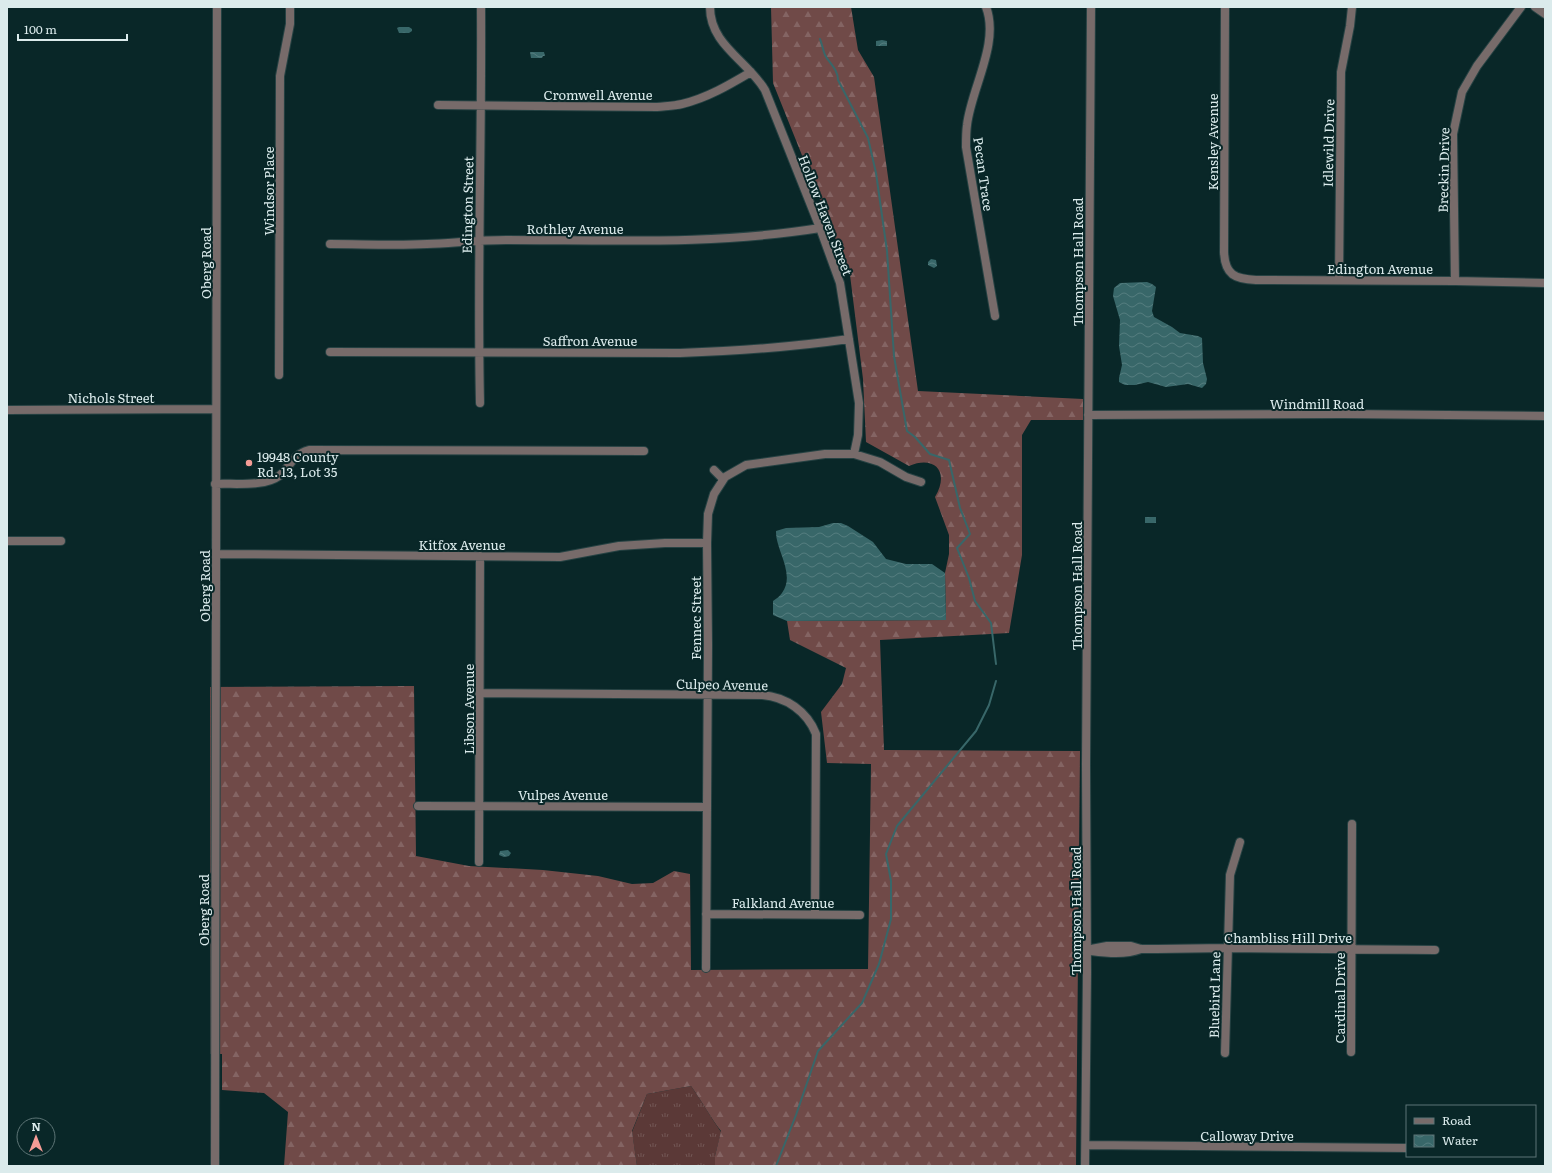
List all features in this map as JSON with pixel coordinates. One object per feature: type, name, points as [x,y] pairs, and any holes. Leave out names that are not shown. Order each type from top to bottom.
[{"type":"street","name":"Oberg Road","points":[[215,1166],[217,7]]},
{"type":"street","name":"Windsor Place","points":[[279,375],[280,76],[290,24],[290,7]]},
{"type":"street","name":"Edington Street","points":[[480,403],[478,240],[482,105],[481,7]]},
{"type":"street","name":"Hollow Haven Street","points":[[710,7],[710,18],[713,29],[718,38],[758,79],[765,90],[820,228],[840,283],[858,403],[858,435],[854,454]]},
{"type":"street","name":"Thompson Hall Road","points":[[1086,1166],[1088,415],[1091,7]]},
{"type":"street","name":"Kensley Avenue","points":[[1225,7],[1224,252],[1226,265],[1232,274]]},
{"type":"street","name":"Idlewild Drive","points":[[1339,280],[1341,72],[1352,7]]},
{"type":"street","name":"Breckin Drive","points":[[1455,281],[1453,134],[1462,92],[1477,66],[1521,7]]},
{"type":"street","points":[[1535,7],[1545,14]]},
{"type":"street","name":"Pecan Trace","points":[[989,9],[990,33],[986,59],[967,124],[966,147],[995,316]]},
{"type":"street","name":"Cromwell Avenue","points":[[438,105],[657,107],[682,104],[706,97],[728,86],[750,72]]},
{"type":"street","name":"Rothley Avenue","points":[[330,244],[426,244],[478,240],[681,240],[756,237],[820,228]]},
{"type":"street","name":"Edington Avenue","points":[[1232,274],[1241,279],[1545,283]]},
{"type":"street","name":"Saffron Avenue","points":[[330,352],[730,352],[788,347],[849,339]]},
{"type":"street","name":"Nichols Street","points":[[7,410],[216,409]]},
{"type":"street","name":"Windmill Road","points":[[1088,415],[1343,414],[1545,416]]},
{"type":"street","points":[[216,484],[266,483],[280,476],[290,462],[302,452],[309,450],[644,451]]},
{"type":"street","name":"Fennec Street","points":[[706,968],[707,544],[710,504],[714,494],[723,479],[746,465],[826,454],[854,454],[880,462],[906,477],[920,482]]},
{"type":"street","points":[[714,470],[723,479]]},
{"type":"street","points":[[7,541],[61,541]]},
{"type":"street","name":"Kitfox Avenue","points":[[216,554],[560,556],[619,546],[665,543],[707,544]]},
{"type":"street","name":"Libson Avenue","points":[[479,862],[480,556]]},
{"type":"street","name":"Culpeo Avenue","points":[[480,693],[770,695],[793,705],[812,724],[816,734],[815,914]]},
{"type":"street","name":"Vulpes Avenue","points":[[418,806],[706,807]]},
{"type":"street","name":"Cardinal Drive","points":[[1351,1052],[1352,824]]},
{"type":"street","name":"Bluebird Lane","points":[[1224,1054],[1230,875],[1240,842]]},
{"type":"street","name":"Falkland Avenue","points":[[706,914],[860,915]]},
{"type":"street","name":"Chambliss Hill Drive","points":[[1086,950],[1108,954],[1132,952],[1141,949],[1227,948],[1435,950]]},
{"type":"street","name":"Calloway Drive","points":[[1086,1145],[1406,1148]]},
{"type":"green space","points":[[771,7],[851,7],[858,50],[874,77],[918,391],[1083,399],[1083,420],[1031,420],[1022,435],[1022,555],[1009,633],[880,640],[884,750],[1080,751],[1076,1166],[715,1166],[715,1156],[721,1131],[691,1086],[647,1094],[632,1131],[637,1166],[284,1166],[288,1112],[264,1093],[222,1090],[222,1054],[210,1054],[210,687],[414,686],[416,856],[469,866],[543,870],[598,876],[632,884],[653,883],[674,871],[690,874],[691,970],[868,969],[871,764],[827,763],[821,712],[842,684],[846,668],[790,640],[787,621],[946,620],[945,573],[949,554],[949,535],[935,497],[941,480],[940,473],[937,468],[933,464],[926,463],[918,463],[909,466],[866,442],[863,379],[850,275],[773,83]]},
{"type":"green space","points":[[691,1086],[721,1132],[715,1156],[715,1166],[637,1166],[632,1132],[647,1094]]},
{"type":"water","points":[[409,27],[412,31],[409,33],[399,33],[397,28]]},
{"type":"water","points":[[876,41],[887,41],[887,46],[876,46]]},
{"type":"water","points":[[530,52],[544,52],[545,56],[542,58],[531,58]]},
{"type":"water","points":[[931,259],[936,260],[937,266],[934,268],[928,265],[928,262]]},
{"type":"water","points":[[1147,282],[1156,287],[1152,311],[1154,317],[1180,333],[1202,338],[1203,363],[1207,379],[1206,384],[1202,388],[1188,384],[1166,387],[1148,382],[1135,385],[1125,385],[1119,382],[1122,365],[1119,346],[1120,320],[1113,296],[1114,288],[1120,283]]},
{"type":"water","points":[[1145,517],[1156,517],[1156,523],[1145,523]]},
{"type":"water","points":[[833,523],[841,523],[848,526],[873,542],[886,559],[906,564],[932,564],[945,573],[946,620],[787,621],[773,615],[773,601],[782,593],[786,586],[787,578],[776,531],[786,528],[819,527]]},
{"type":"water","points":[[508,850],[511,853],[509,856],[504,857],[499,855],[500,851]]},
{"type":"waterway","points":[[820,39],[825,55],[835,69],[838,80],[868,138],[876,173],[887,251],[894,356],[907,431],[915,437],[930,454],[949,460],[960,508],[970,534],[957,548],[969,578],[975,601],[991,623],[996,664]]},
{"type":"waterway","points":[[776,1166],[796,1115],[818,1051],[862,1003],[879,964],[891,919],[891,881],[886,854],[897,826],[976,731],[989,705],[996,681]]},
{"type":"place","name":"19948 County Rd. 13, Lot 35","points":[[249,463]]}]
